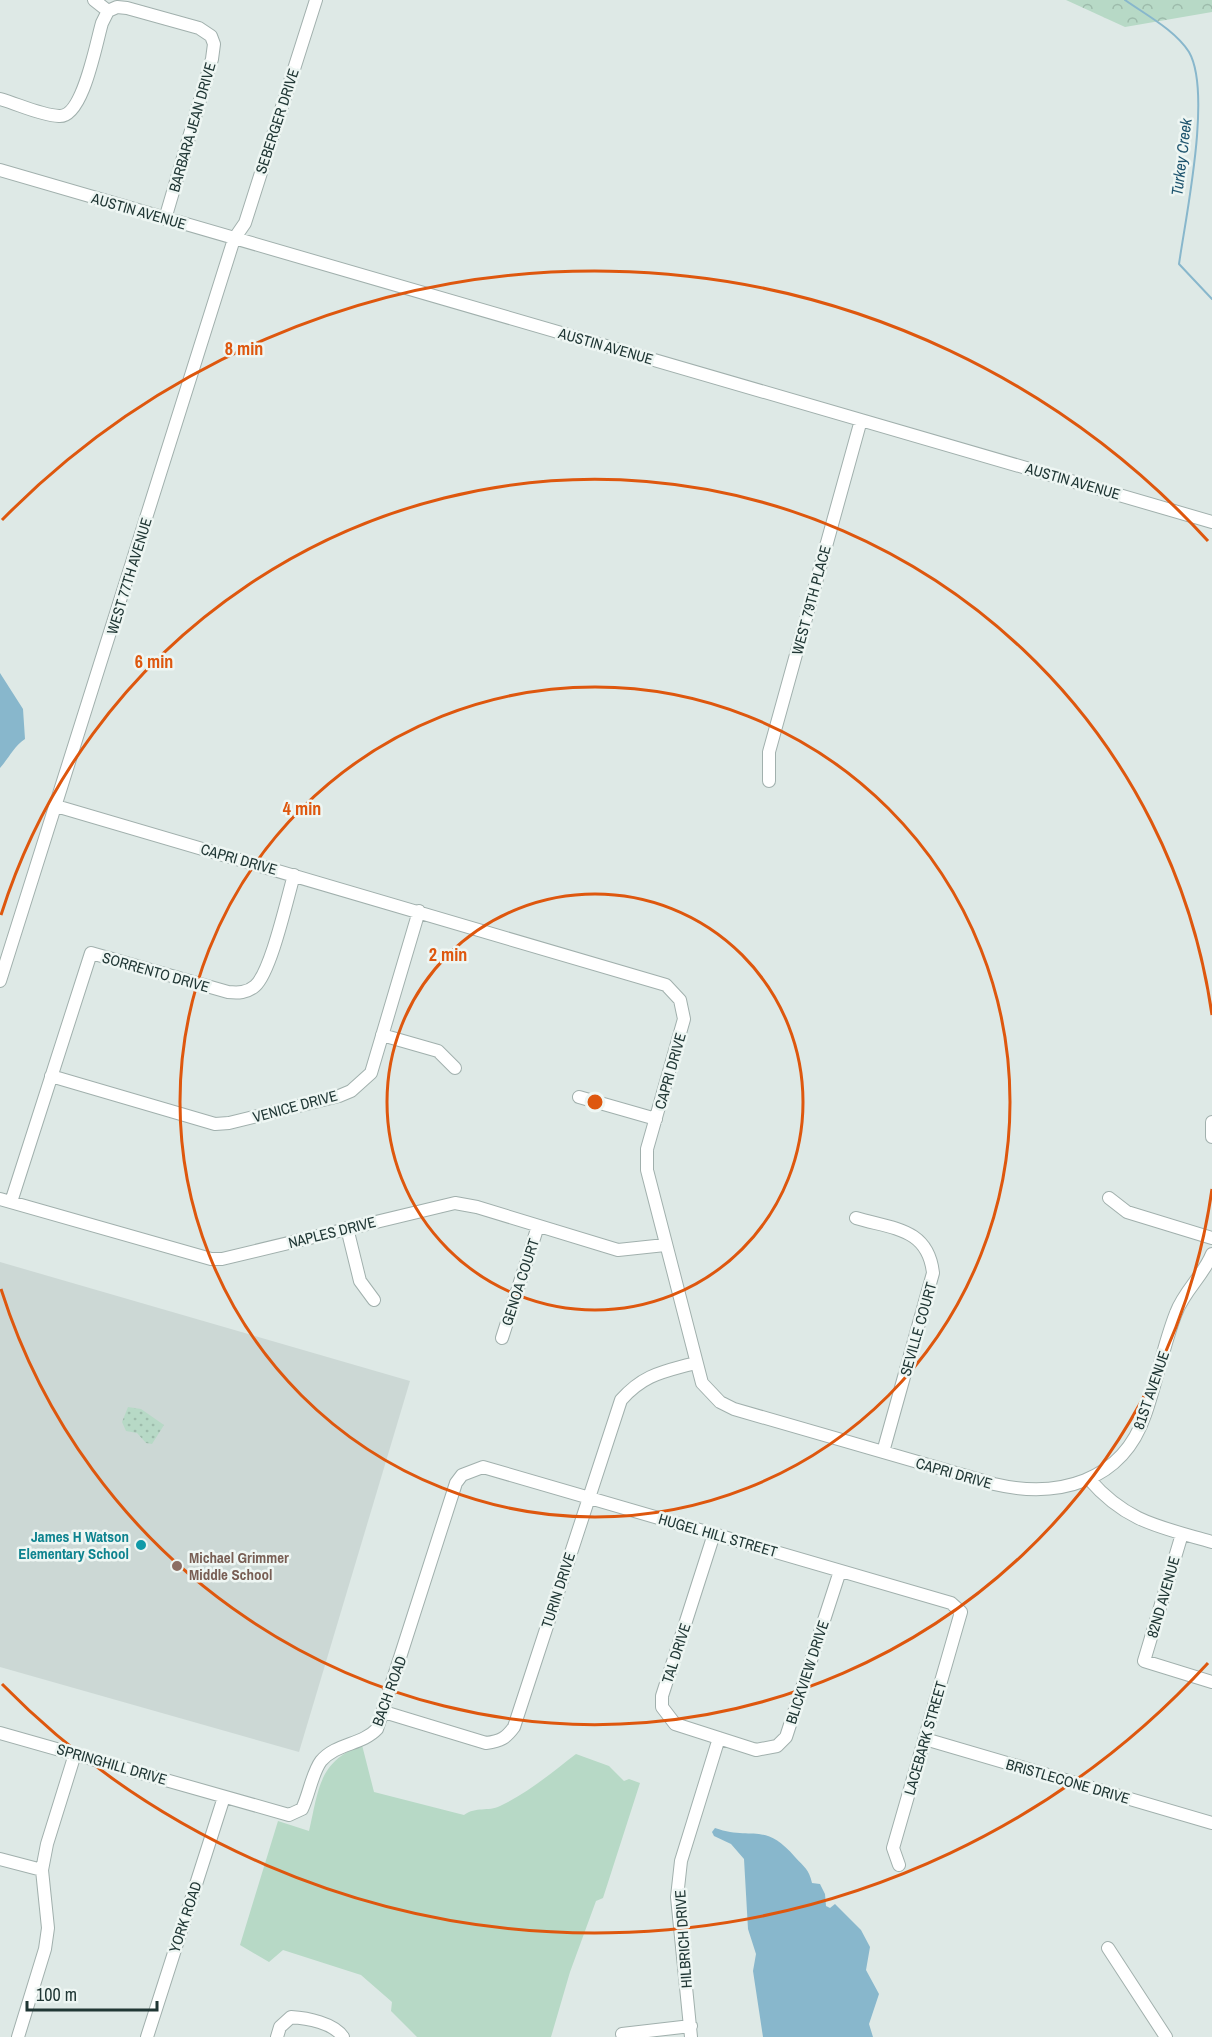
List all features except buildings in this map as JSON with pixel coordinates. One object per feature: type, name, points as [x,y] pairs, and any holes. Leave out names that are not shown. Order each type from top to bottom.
[{"type":"street","points":[[0,99],[60,116],[71,113],[80,101],[108,11],[94,0]]},
{"type":"street","name":"SEBERGER DRIVE","points":[[234,239],[245,223],[316,0]]},
{"type":"street","name":"BARBARA JEAN DRIVE","points":[[108,11],[117,7],[127,8],[199,28],[211,36],[214,44],[165,219]]},
{"type":"street","name":"AUSTIN AVENUE","points":[[0,170],[1212,522]]},
{"type":"street","name":"WEST 77TH AVENUE","points":[[0,981],[234,239]]},
{"type":"street","name":"WEST 79TH PLACE","points":[[768,781],[769,752],[861,420]]},
{"type":"street","name":"CAPRI DRIVE","points":[[56,806],[666,985],[680,1000],[684,1019],[646,1161],[695,1363],[702,1383],[709,1393],[734,1409],[1018,1490],[1052,1489]]},
{"type":"street","name":"SORRENTO DRIVE","points":[[5,1200],[51,1076],[91,953],[228,992],[247,991],[254,986],[266,970],[294,875]]},
{"type":"street","name":"VENICE DRIVE","points":[[51,1076],[201,1121],[229,1124],[351,1091],[370,1072],[419,911]]},
{"type":"street","points":[[382,1035],[438,1051],[455,1068]]},
{"type":"street","points":[[579,1097],[656,1119]]},
{"type":"street","points":[[1212,1122],[1212,1137]]},
{"type":"street","points":[[1108,1198],[1127,1212],[1212,1238]]},
{"type":"street","name":"NAPLES DRIVE","points":[[5,1200],[211,1259],[222,1259],[455,1203],[471,1205],[618,1250],[665,1245]]},
{"type":"street","name":"SEVILLE COURT","points":[[856,1218],[917,1237],[927,1248],[933,1266],[931,1287],[883,1452]]},
{"type":"street","name":"GENOA COURT","points":[[502,1338],[538,1226]]},
{"type":"street","points":[[347,1228],[360,1281],[374,1300]]},
{"type":"street","name":"81ST AVENUE","points":[[1052,1489],[1089,1479],[1111,1464],[1136,1434],[1145,1416],[1177,1310],[1212,1254]]},
{"type":"street","name":"TURIN DRIVE","points":[[384,1712],[486,1743],[500,1742],[508,1737],[514,1727],[621,1400],[635,1384],[650,1375],[695,1363]]},
{"type":"street","name":"HUGEL HILL STREET","points":[[471,1469],[483,1467],[951,1603],[961,1612]]},
{"type":"street","name":"BACH ROAD","points":[[224,1797],[289,1815],[302,1809],[320,1763],[333,1750],[369,1737],[377,1729],[456,1483],[471,1469]]},
{"type":"street","points":[[1089,1479],[1118,1509],[1144,1522],[1212,1542]]},
{"type":"street","name":"82ND AVENUE","points":[[1182,1533],[1144,1661],[1212,1682]]},
{"type":"street","name":"TAL DRIVE","points":[[714,1534],[662,1696],[662,1707],[675,1724],[719,1738]]},
{"type":"street","name":"BLICKVIEW DRIVE","points":[[719,1738],[756,1750],[777,1746],[786,1737],[840,1571]]},
{"type":"street","name":"LACEBARK STREET","points":[[899,1864],[893,1848],[961,1612]]},
{"type":"street","name":"SPRINGHILL DRIVE","points":[[0,1734],[224,1797]]},
{"type":"street","name":"HILBRICH DRIVE","points":[[691,2032],[677,1897],[681,1861],[719,1738]]},
{"type":"street","name":"BRISTLECONE DRIVE","points":[[925,1739],[1212,1823]]},
{"type":"street","points":[[18,2037],[45,1949],[48,1928],[42,1870],[47,1844],[75,1754]]},
{"type":"street","name":"YORK ROAD","points":[[147,2037],[224,1797]]},
{"type":"street","points":[[0,1859],[42,1870]]},
{"type":"street","points":[[1108,1948],[1166,2037]]},
{"type":"street","points":[[277,2037],[280,2027],[291,2017],[341,2034]]},
{"type":"street","points":[[622,2034],[691,2032]]},
{"type":"shaded area","name":"Michael Grimmer Middle School","points":[[0,1262],[410,1381],[299,1752],[0,1667]]},
{"type":"green space","points":[[1066,0],[1212,0],[1212,12],[1125,27]]},
{"type":"green space","points":[[128,1407],[141,1409],[164,1425],[152,1444],[146,1443],[137,1433],[126,1431],[122,1422]]},
{"type":"green space","points":[[362,1745],[374,1792],[464,1815],[468,1812],[496,1808],[510,1801],[576,1754],[609,1766],[624,1781],[629,1779],[640,1783],[603,1898],[596,1901],[570,1972],[551,2037],[417,2037],[391,2011],[392,2002],[361,1975],[283,1950],[269,1962],[240,1945],[278,1821],[309,1831],[319,1790],[329,1769],[348,1752]]},
{"type":"water","points":[[0,673],[23,709],[25,739],[0,768]]},
{"type":"water","points":[[715,1828],[728,1832],[766,1835],[775,1839],[806,1868],[812,1883],[820,1884],[825,1894],[826,1906],[830,1908],[835,1904],[861,1930],[870,1947],[866,1970],[879,1994],[869,2024],[873,2037],[763,2037],[753,1971],[756,1954],[748,1929],[744,1859],[731,1844],[714,1836],[712,1832]]},
{"type":"waterway","name":"Turkey Creek","points":[[1125,0],[1160,23],[1183,44],[1189,52],[1195,71],[1198,124],[1179,264],[1212,299]]},
{"type":"place","name":"James H Watson Elementary School","points":[[141,1545]]},
{"type":"place","name":"Michael Grimmer Middle School","points":[[177,1566]]}]
